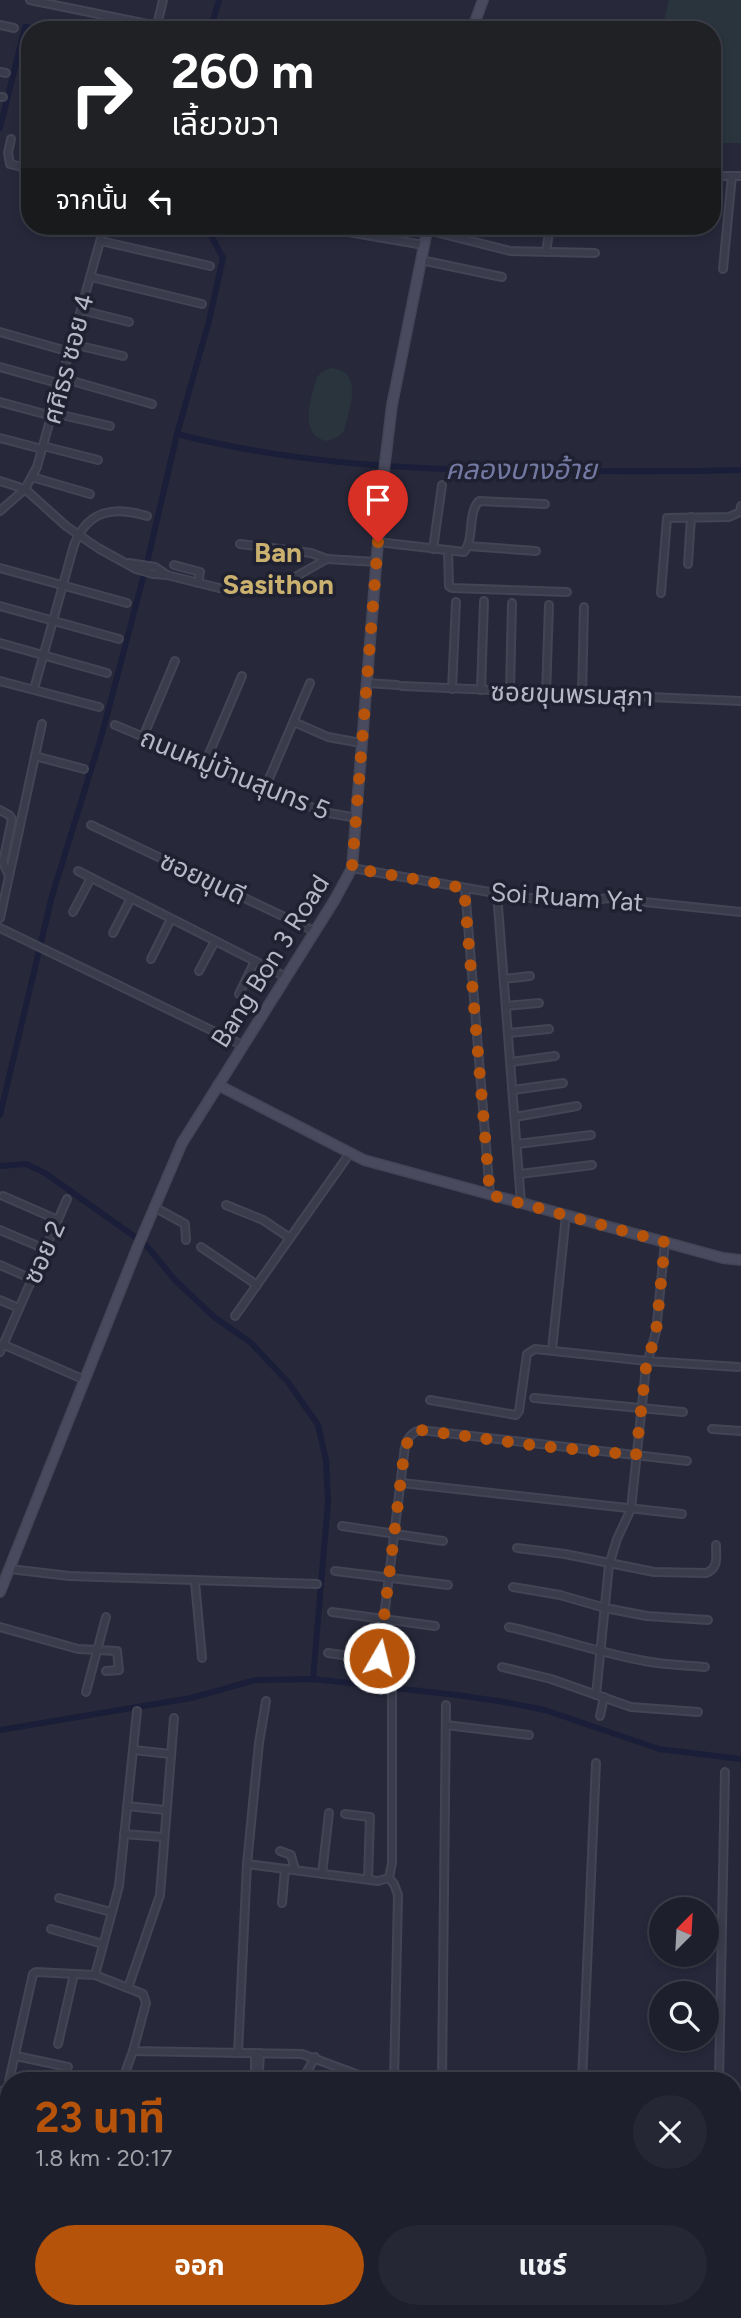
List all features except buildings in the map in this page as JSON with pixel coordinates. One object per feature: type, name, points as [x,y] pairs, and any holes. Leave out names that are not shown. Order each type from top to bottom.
[{"type":"main road","points":[[475,21],[483,0]]},
{"type":"main road","name":"Bang Bon 3 Road","points":[[0,1592],[5,1568],[182,1143],[352,868],[383,479],[392,405],[426,235]]},
{"type":"main road","points":[[218,1085],[350,1153],[384,1167],[723,1258],[741,1260]]},
{"type":"street","points":[[30,0],[137,21]]},
{"type":"street","points":[[158,21],[163,0]]},
{"type":"street","points":[[0,25],[15,28]]},
{"type":"street","points":[[11,139],[8,153],[10,164],[21,167]]},
{"type":"street","points":[[721,176],[741,176]]},
{"type":"street","points":[[723,269],[732,176]]},
{"type":"street","name":"ศศิธร ซอย 4","points":[[0,511],[25,489],[43,448],[102,235]]},
{"type":"street","points":[[366,235],[424,245]]},
{"type":"street","points":[[452,235],[510,251],[595,253]]},
{"type":"street","points":[[546,253],[549,235]]},
{"type":"street","points":[[101,241],[210,266]]},
{"type":"street","points":[[421,260],[502,277]]},
{"type":"street","points":[[91,277],[202,304]]},
{"type":"street","points":[[81,310],[129,322]]},
{"type":"street","points":[[0,332],[70,352]]},
{"type":"street","points":[[72,344],[122,356]]},
{"type":"street","points":[[0,367],[152,404]]},
{"type":"street","points":[[0,402],[110,426]]},
{"type":"street","points":[[0,438],[98,460]]},
{"type":"street","points":[[32,477],[89,494]]},
{"type":"street","points":[[0,481],[25,489],[78,535],[127,563],[198,583],[219,588],[270,589],[327,559]]},
{"type":"street","points":[[433,549],[442,485]]},
{"type":"street","points":[[378,542],[464,552],[468,547],[474,506],[478,501],[545,505]]},
{"type":"street","points":[[661,593],[667,520],[673,516],[729,517],[741,509]]},
{"type":"street","points":[[34,689],[78,535],[89,520],[107,512],[135,512],[147,516]]},
{"type":"street","points":[[688,564],[691,517]]},
{"type":"street","points":[[240,544],[311,553],[327,559],[377,562]]},
{"type":"street","points":[[468,547],[536,551]]},
{"type":"street","points":[[448,550],[447,577],[452,588],[567,592]]},
{"type":"street","points":[[174,565],[200,572],[198,583]]},
{"type":"street","points":[[0,568],[127,603]]},
{"type":"street","points":[[481,690],[484,601]]},
{"type":"street","points":[[452,689],[456,602]]},
{"type":"street","points":[[510,692],[512,603]]},
{"type":"street","points":[[546,694],[549,605]]},
{"type":"street","points":[[0,606],[120,639]]},
{"type":"street","points":[[582,695],[584,607]]},
{"type":"street","points":[[0,643],[107,673]]},
{"type":"street","points":[[143,737],[174,661]]},
{"type":"street","points":[[205,763],[242,676]]},
{"type":"street","points":[[0,681],[99,707]]},
{"type":"street","points":[[265,788],[310,683]]},
{"type":"street","name":"ซอยขุนพรมสุภา","points":[[367,683],[546,694],[741,701]]},
{"type":"street","points":[[294,722],[328,737],[361,743]]},
{"type":"street","points":[[0,918],[42,724]]},
{"type":"street","name":"ถนนหมู่บ้านสุนทร 5","points":[[115,725],[323,812],[357,818]]},
{"type":"street","points":[[35,756],[84,769]]},
{"type":"street","points":[[0,810],[12,819],[3,862],[10,877]]},
{"type":"street","name":"ซอยขุนดี","points":[[91,825],[314,931]]},
{"type":"street","name":"Soi Ruam Yat","points":[[352,868],[464,888],[576,902],[606,898],[741,912]]},
{"type":"street","points":[[78,872],[286,977]]},
{"type":"street","points":[[73,912],[92,878]]},
{"type":"street","points":[[464,888],[490,1195]]},
{"type":"street","points":[[497,893],[522,1203]]},
{"type":"street","points":[[113,933],[131,898]]},
{"type":"street","points":[[151,959],[172,919]]},
{"type":"street","points":[[0,928],[242,1045]]},
{"type":"street","points":[[199,971],[215,941]]},
{"type":"street","points":[[239,994],[255,961]]},
{"type":"street","points":[[504,979],[530,976]]},
{"type":"street","points":[[506,1006],[539,1003]]},
{"type":"street","points":[[509,1033],[549,1029]]},
{"type":"street","points":[[511,1062],[555,1056]]},
{"type":"street","points":[[513,1090],[563,1083]]},
{"type":"street","points":[[515,1116],[577,1106]]},
{"type":"street","points":[[517,1144],[591,1135]]},
{"type":"street","points":[[235,1316],[350,1153]]},
{"type":"street","points":[[520,1174],[592,1165]]},
{"type":"street","points":[[3,1196],[58,1220]]},
{"type":"street","name":"ซอย 2","points":[[0,1352],[67,1199]]},
{"type":"street","points":[[226,1205],[263,1220],[290,1238]]},
{"type":"street","points":[[154,1207],[185,1224],[186,1240]]},
{"type":"street","points":[[552,1350],[566,1215]]},
{"type":"street","points":[[0,1230],[45,1249]]},
{"type":"street","points":[[600,1716],[601,1651],[610,1564],[617,1539],[631,1509],[641,1407],[647,1361],[656,1332],[665,1242]]},
{"type":"street","points":[[201,1247],[257,1285]]},
{"type":"street","points":[[0,1265],[32,1279]]},
{"type":"street","points":[[0,1300],[19,1308]]},
{"type":"street","points":[[2,1343],[85,1380]]},
{"type":"street","points":[[430,1400],[516,1415],[519,1411],[527,1354],[534,1349],[738,1367]]},
{"type":"street","points":[[534,1398],[683,1412]]},
{"type":"street","points":[[712,1429],[741,1432]]},
{"type":"street","points":[[328,1653],[378,1659],[406,1443],[415,1432],[420,1430],[539,1446],[687,1461]]},
{"type":"street","points":[[402,1483],[682,1514]]},
{"type":"street","points":[[342,1526],[443,1541]]},
{"type":"street","points":[[517,1548],[565,1554],[654,1572],[706,1573],[716,1565],[716,1545]]},
{"type":"street","points":[[5,1568],[69,1576],[317,1584]]},
{"type":"street","points":[[335,1571],[448,1585]]},
{"type":"street","points":[[195,1582],[202,1658]]},
{"type":"street","points":[[513,1587],[560,1595],[647,1616],[708,1620]]},
{"type":"street","points":[[332,1612],[435,1626]]},
{"type":"street","points":[[86,1692],[106,1617]]},
{"type":"street","points":[[0,1627],[78,1649],[118,1651],[119,1671],[106,1671]]},
{"type":"street","points":[[509,1628],[555,1637],[648,1662],[705,1667]]},
{"type":"street","points":[[502,1667],[551,1679],[631,1707],[698,1712]]},
{"type":"street","points":[[389,1878],[392,1863],[392,1691]]},
{"type":"street","points":[[238,2053],[247,1864],[266,1701]]},
{"type":"street","points":[[442,2072],[446,1705]]},
{"type":"street","points":[[95,1975],[119,1886],[137,1711]]},
{"type":"street","points":[[128,1988],[160,1895],[174,1717]]},
{"type":"street","points":[[446,1726],[529,1735]]},
{"type":"street","points":[[133,1750],[171,1754]]},
{"type":"street","points":[[582,2072],[596,1763]]},
{"type":"street","points":[[719,2072],[725,1772]]},
{"type":"street","points":[[127,1806],[165,1810]]},
{"type":"street","points":[[322,1874],[329,1813]]},
{"type":"street","points":[[345,1814],[370,1817],[368,1880]]},
{"type":"street","points":[[124,1834],[163,1837]]},
{"type":"street","points":[[280,1851],[291,1855],[295,1870]]},
{"type":"street","points":[[247,1864],[368,1880],[389,1878]]},
{"type":"street","points":[[282,1903],[285,1869]]},
{"type":"street","points":[[389,1878],[398,1895],[394,2072]]},
{"type":"street","points":[[59,1898],[111,1912]]},
{"type":"street","points":[[51,1929],[103,1944]]},
{"type":"street","points":[[12,2072],[33,1974],[36,1972],[95,1975],[143,1994],[146,1999],[125,2072]]},
{"type":"street","points":[[58,2044],[74,1974]]},
{"type":"street","points":[[133,2051],[302,2054],[352,2072]]},
{"type":"street","points":[[256,2072],[258,2053]]},
{"type":"street","points":[[16,2056],[68,2067]]},
{"type":"street","points":[[307,2072],[315,2057]]},
{"type":"shaded area","points":[[669,0],[741,0],[741,143],[721,143],[721,21],[664,21]]},
{"type":"shaded area","points":[[331,368],[348,376],[352,392],[344,431],[328,441],[318,438],[312,432],[309,415],[317,377]]},
{"type":"waterway","points":[[213,21],[219,0]]},
{"type":"waterway","points":[[0,128],[21,43]]},
{"type":"waterway","points":[[0,1115],[52,896],[102,734],[147,563],[177,434],[209,321],[223,258],[211,235]]},
{"type":"waterway","name":"คลองบางอ้าย","points":[[177,434],[267,453],[358,464],[543,471],[741,470]]},
{"type":"waterway","points":[[0,1166],[26,1164],[45,1173],[145,1244],[175,1280],[214,1317],[250,1342],[288,1382],[318,1425],[326,1460],[328,1502],[313,1679]]},
{"type":"waterway","points":[[0,1730],[191,1698],[256,1680],[313,1679],[504,1702],[545,1710],[659,1749],[741,1759]]},
{"type":"district","name":"Ban Sasithon","points":[[278,568]]},
{"type":"route","points":[[378,542],[352,868],[464,888],[490,1195],[665,1242],[655,1340],[646,1367],[636,1455],[539,1446],[420,1430],[409,1437],[404,1454],[379,1658]]}]
